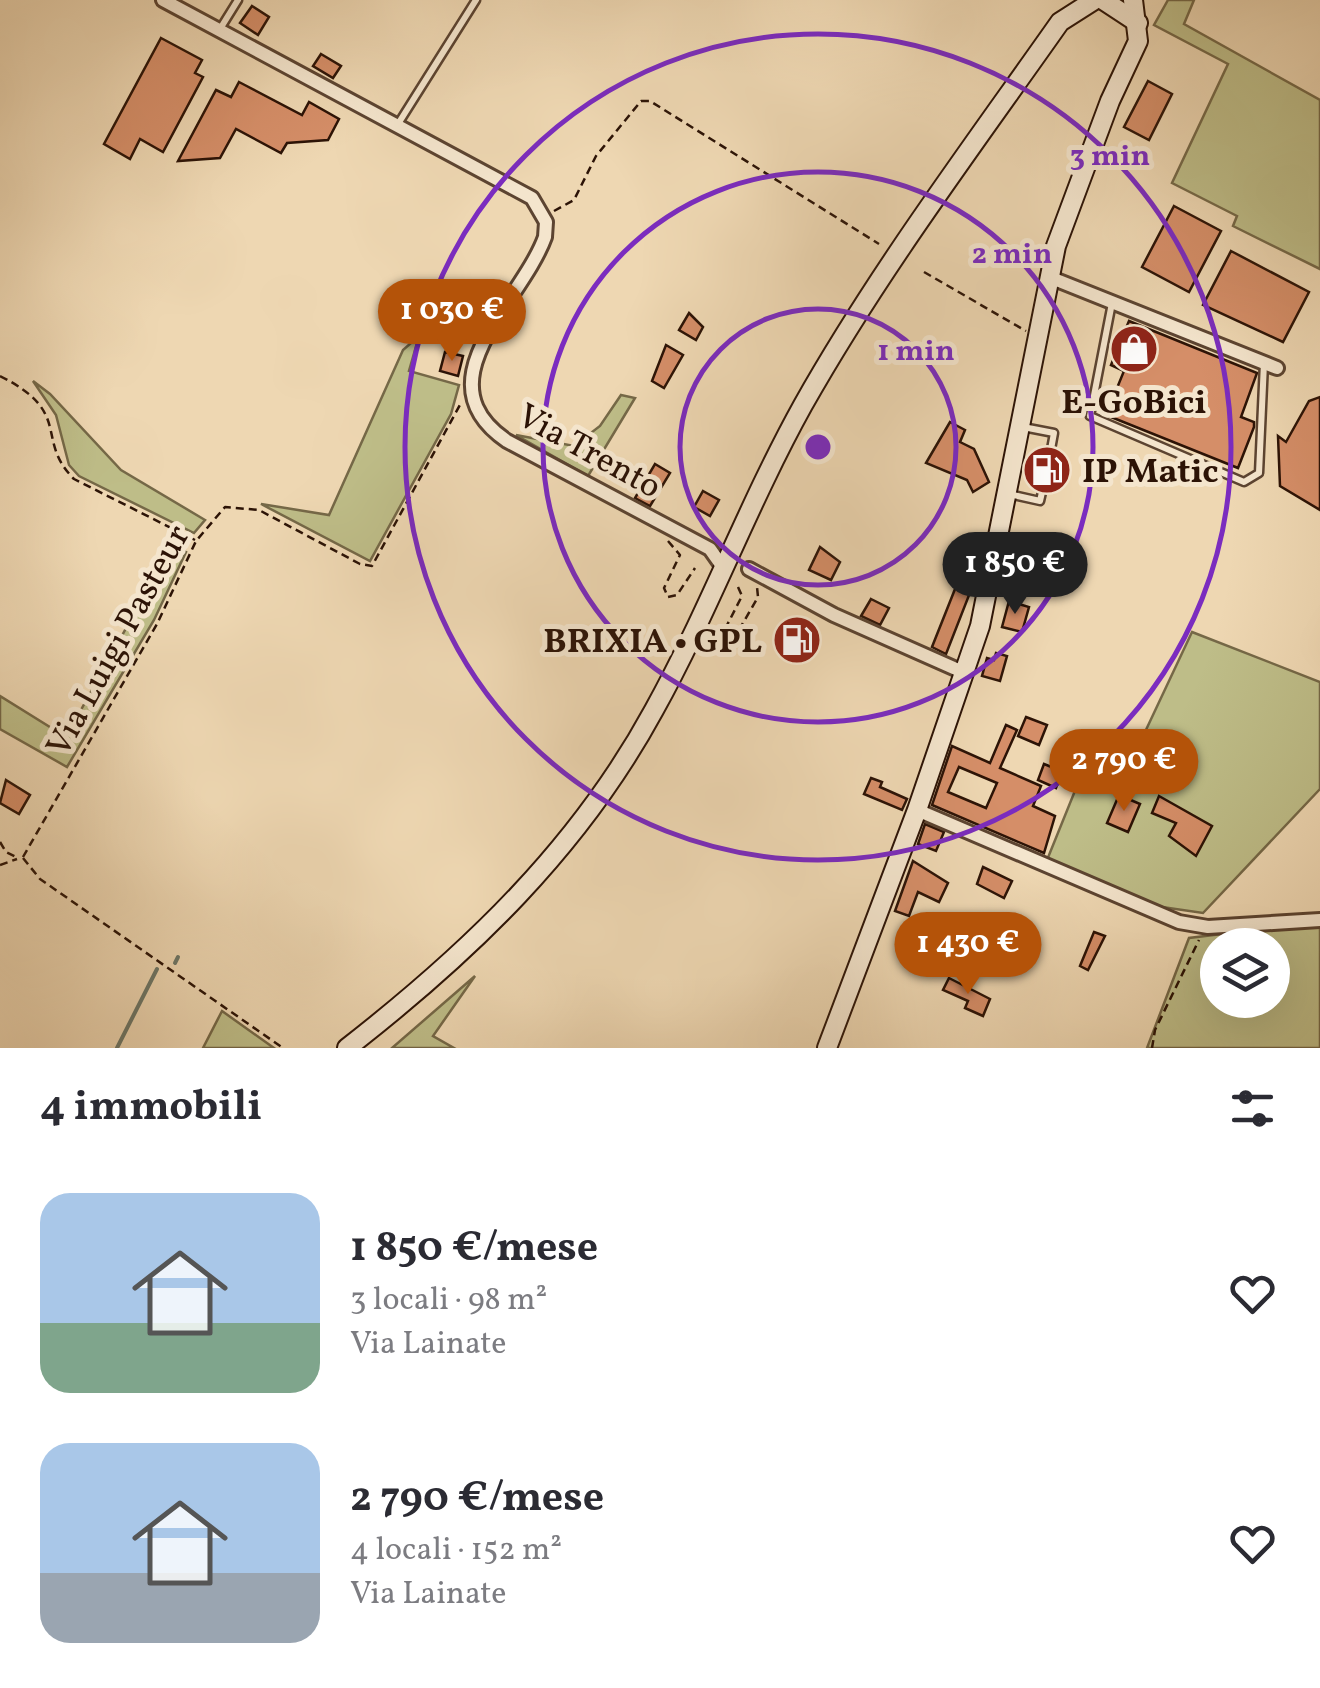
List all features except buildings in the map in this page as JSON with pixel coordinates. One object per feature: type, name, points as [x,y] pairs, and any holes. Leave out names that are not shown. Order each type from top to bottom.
[{"type":"main road","points":[[1060,22],[1062,0]]},
{"type":"main road","points":[[347,1048],[469,948],[570,836],[655,708],[820,374],[1060,22],[1092,0],[1104,0],[1138,32]]},
{"type":"main road","points":[[827,1048],[964,673],[992,577],[1048,276],[1065,215],[1138,32],[1134,0]]},
{"type":"street","points":[[162,0],[526,193],[543,212],[546,229],[542,248],[482,349],[471,388]]},
{"type":"street","points":[[1048,276],[1270,366]]},
{"type":"street","name":"Via Trento","points":[[471,388],[480,418],[507,441],[710,548]]},
{"type":"street","points":[[710,548],[732,547]]},
{"type":"street","points":[[710,548],[722,566]]},
{"type":"street","points":[[749,569],[834,615],[964,673]]},
{"type":"street","points":[[917,810],[1154,911],[1204,927],[1320,920]]},
{"type":"lane","points":[[220,30],[238,0]]},
{"type":"lane","points":[[397,125],[476,0]]},
{"type":"lane","points":[[1112,302],[1090,416],[1244,482],[1260,472],[1270,366]]},
{"type":"lane","points":[[1021,426],[1054,433],[1049,460]]},
{"type":"lane","points":[[1008,494],[1040,502],[1045,478]]},
{"type":"path","points":[[543,212],[574,200],[608,141],[641,100],[650,100],[879,244]]},
{"type":"path","points":[[924,272],[1038,338]]},
{"type":"path","points":[[0,376],[26,389],[44,407],[62,466],[74,480],[196,541]]},
{"type":"path","name":"Via Luigi Pasteur","points":[[20,857],[148,640],[196,541],[226,507],[247,506],[360,564],[372,566],[471,388]]},
{"type":"path","points":[[666,540],[680,555],[664,588],[668,596],[677,595],[695,568]]},
{"type":"path","points":[[738,587],[742,596],[723,633],[732,642],[758,597],[762,576]]},
{"type":"path","points":[[0,842],[6,852],[20,857],[40,879],[284,1048]]},
{"type":"path","points":[[0,865],[20,857]]},
{"type":"path","points":[[1152,1048],[1154,1030],[1204,927]]},
{"type":"shaded area","points":[[1168,0],[1194,0],[1184,24],[1320,100],[1320,269],[1233,226],[1237,216],[1172,183],[1228,64],[1154,25]]},
{"type":"shaded area","points":[[419,336],[409,371],[459,385],[451,414],[370,561],[261,504],[329,515],[403,350]]},
{"type":"shaded area","points":[[33,381],[121,470],[205,520],[194,533],[79,476],[69,465],[56,415]]},
{"type":"shaded area","points":[[621,395],[635,398],[588,476],[516,435],[574,446],[600,426]]},
{"type":"shaded area","points":[[172,545],[186,552],[154,620],[67,767],[0,729],[0,696],[66,737]]},
{"type":"shaded area","points":[[1192,632],[1320,682],[1320,789],[1203,913],[1162,907],[1047,860],[1085,766],[1137,749]]},
{"type":"shaded area","points":[[1306,924],[1320,928],[1320,1048],[1147,1048],[1189,938],[1200,937],[1200,1018],[1290,1018],[1290,928],[1273,928]]},
{"type":"shaded area","points":[[475,976],[433,1036],[454,1048],[392,1048]]},
{"type":"shaded area","points":[[222,1011],[274,1048],[203,1048]]},
{"type":"waterway","points":[[175,963],[178,957]]},
{"type":"waterway","points":[[117,1048],[157,969]]},
{"type":"place","name":"E-GoBici","points":[[1134,349]]},
{"type":"place","name":"IP Matic","points":[[1047,470]]},
{"type":"place","name":"BRIXIA • GPL","points":[[797,640]]}]
